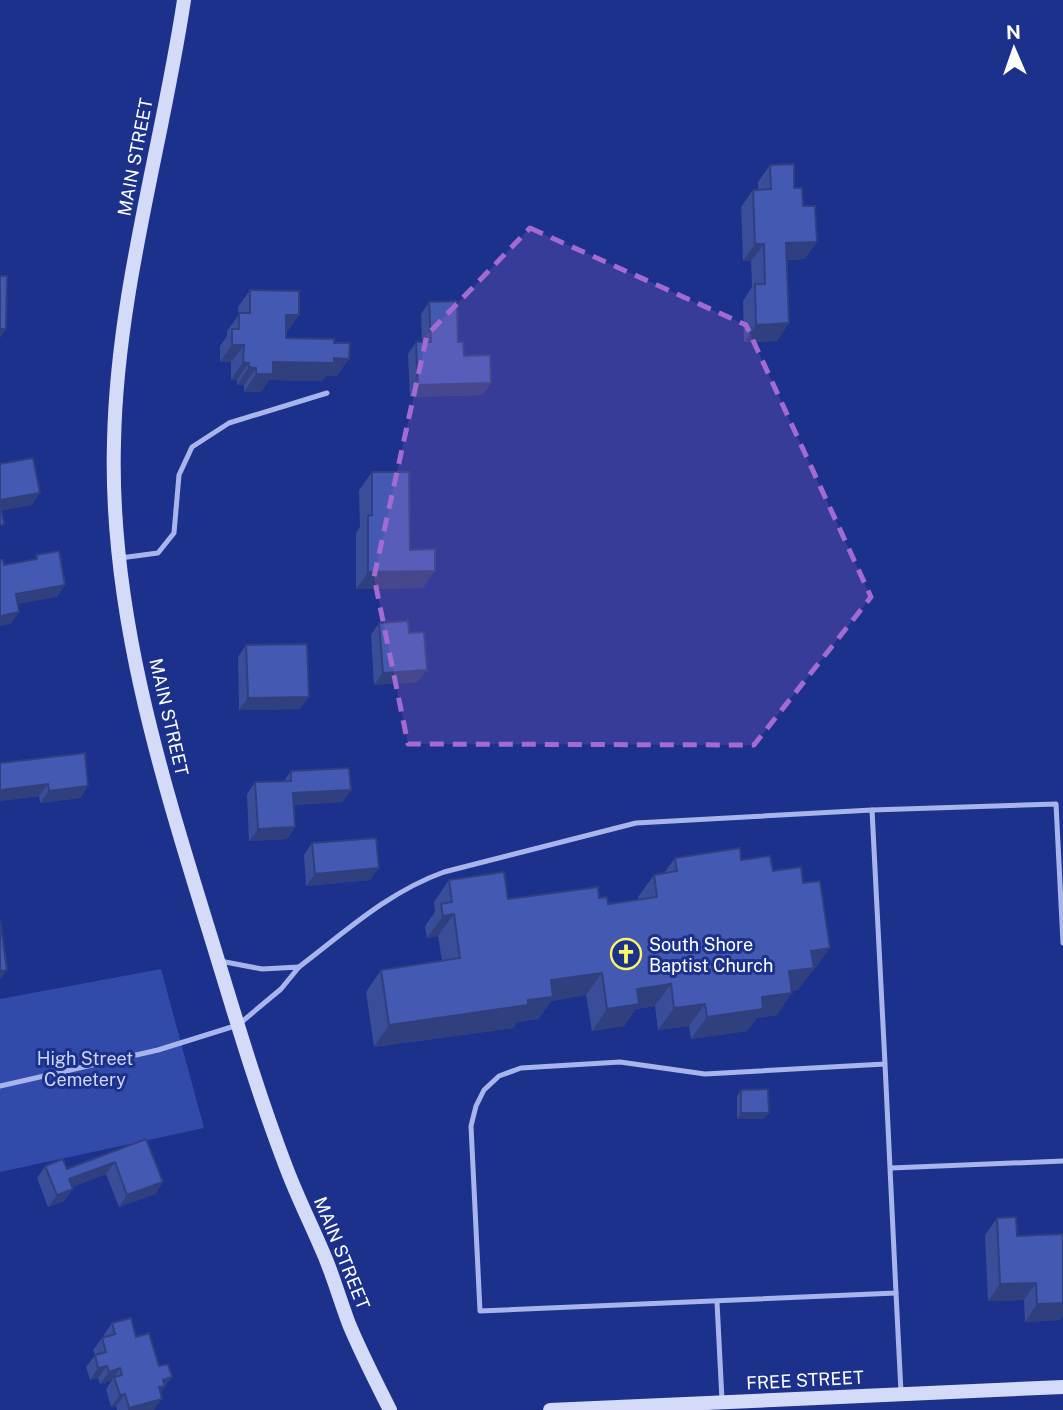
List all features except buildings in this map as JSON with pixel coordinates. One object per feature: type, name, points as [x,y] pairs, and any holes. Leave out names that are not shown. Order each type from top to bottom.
[{"type":"main road","name":"MAIN STREET","points":[[184,0],[133,271],[120,355],[113,463],[120,558],[150,729],[186,862],[217,961],[287,1170],[327,1261],[349,1324],[390,1410]]},
{"type":"main road","name":"FREE STREET","points":[[550,1410],[1063,1387]]},
{"type":"lane","points":[[120,558],[158,553],[174,533],[178,475],[192,447],[229,423],[327,393]]},
{"type":"lane","points":[[0,1086],[158,1050],[238,1026],[281,989],[299,967],[397,893],[420,881],[444,872],[636,823],[872,810],[1059,804],[1063,943]]},
{"type":"lane","points":[[872,810],[901,1395]]},
{"type":"lane","points":[[217,961],[262,969],[299,967]]},
{"type":"lane","points":[[885,1064],[705,1074],[620,1062],[521,1068],[499,1076],[484,1090],[475,1106],[471,1126],[480,1311],[896,1293]]},
{"type":"lane","points":[[891,1168],[1063,1161]]},
{"type":"lane","points":[[717,1302],[722,1403]]},
{"type":"highlighted area","points":[[530,228],[746,325],[871,597],[754,745],[408,744],[374,577],[427,335]]},
{"type":"green space","name":"High Street Cemetery","points":[[161,969],[204,1128],[0,1172],[0,999]]},
{"type":"place","name":"South Shore Baptist Church","points":[[626,954]]}]
